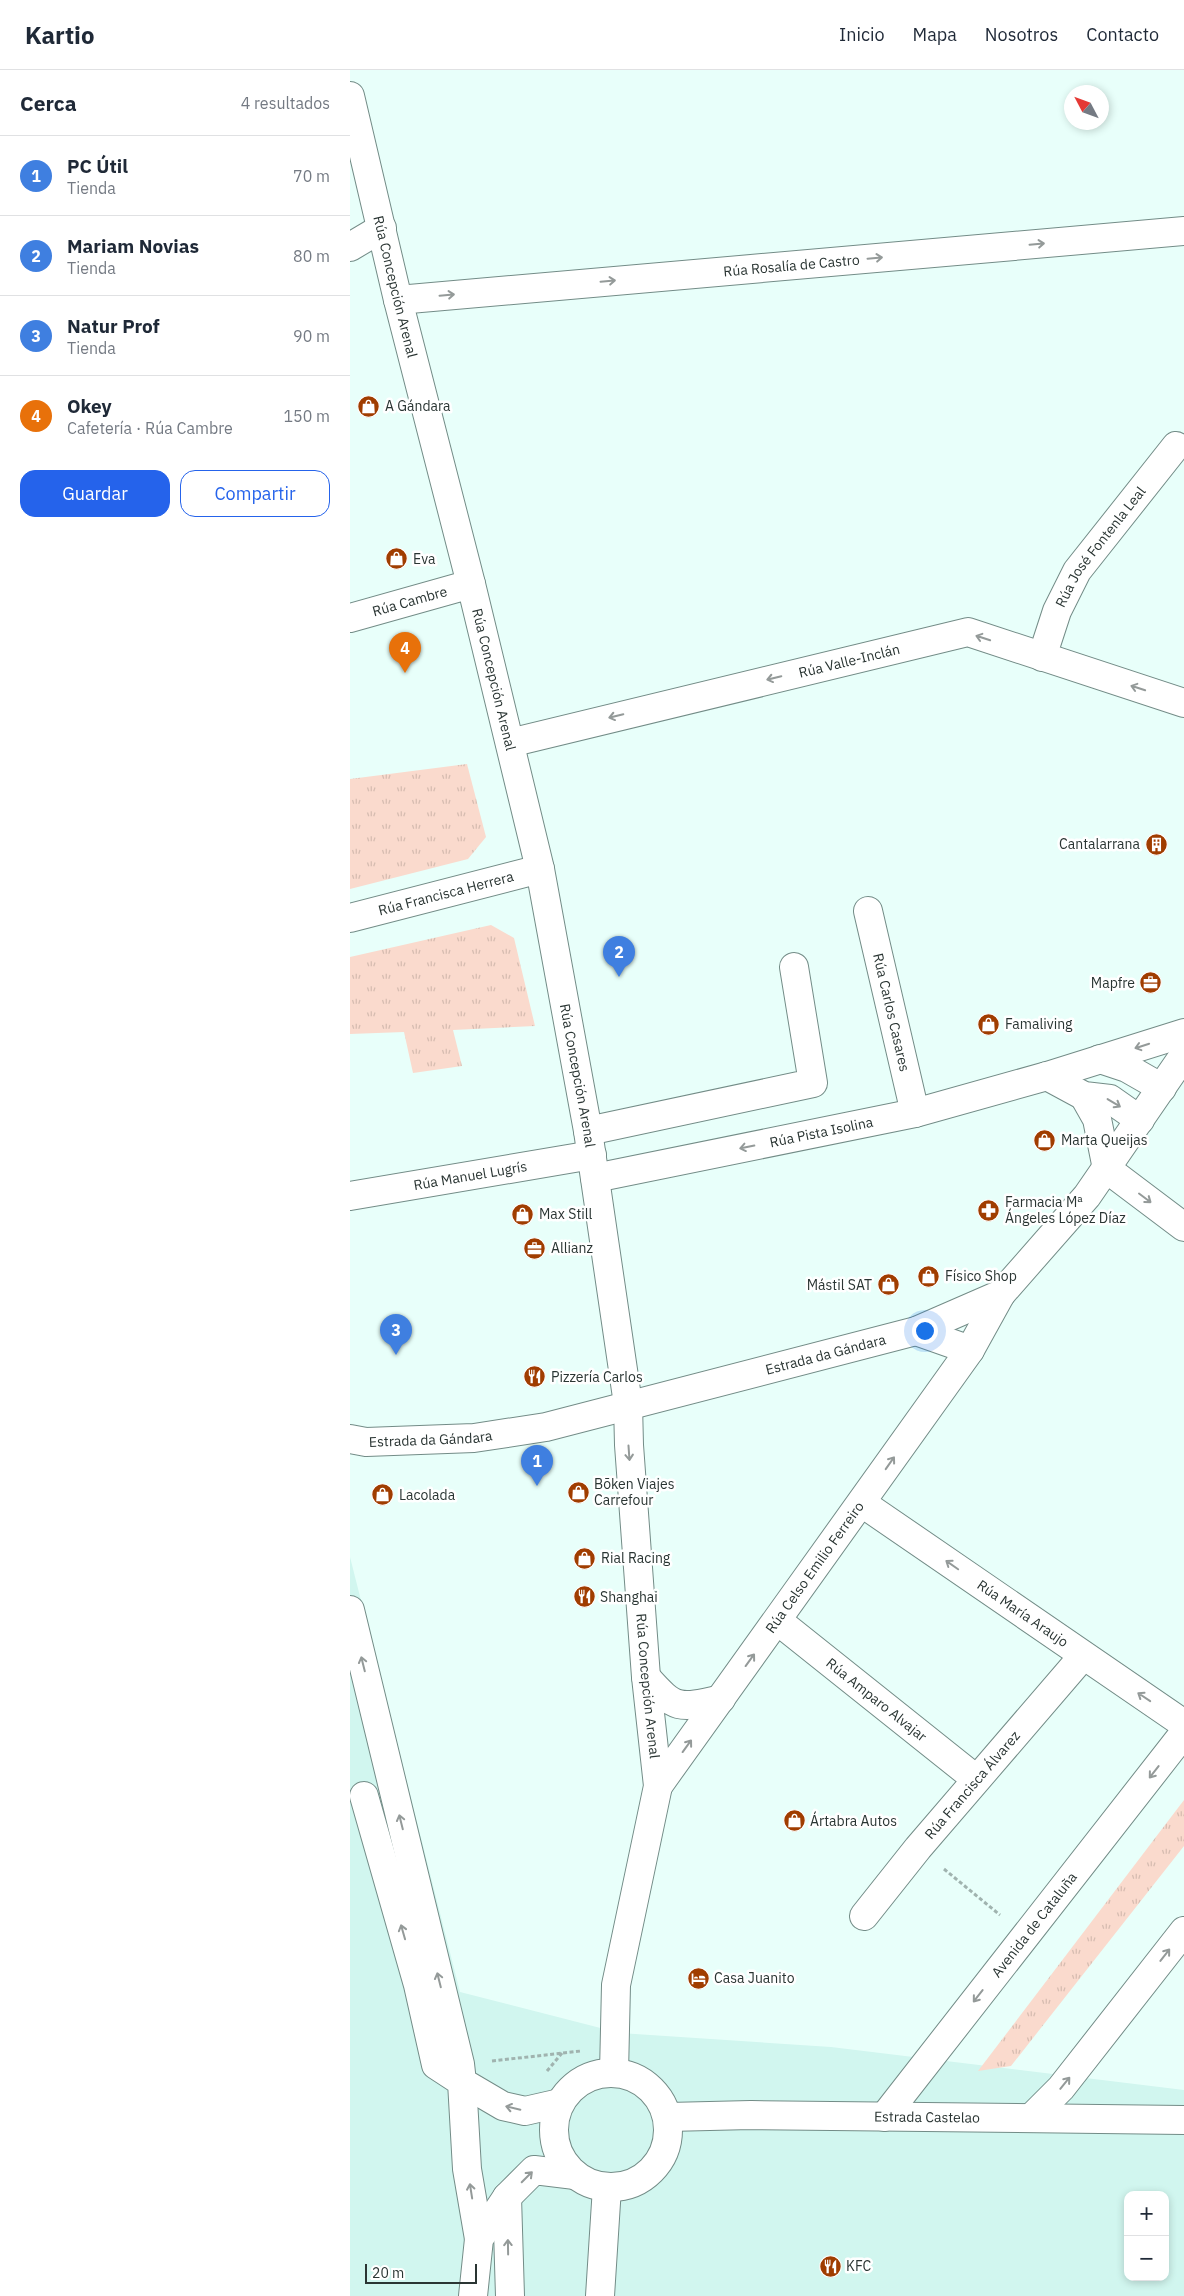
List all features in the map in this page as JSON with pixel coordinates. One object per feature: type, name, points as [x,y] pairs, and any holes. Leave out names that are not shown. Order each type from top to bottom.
[{"type":"street","name":"Rúa Concepción Arenal","points":[[350,96],[398,300],[471,584],[540,869],[592,1154],[628,1404],[629,1445],[646,1678],[658,1786],[616,1986],[614,2060]]},
{"type":"street","points":[[350,247],[382,228]]},
{"type":"street","name":"Rúa Rosalía de Castro","points":[[398,300],[1184,231]]},
{"type":"street","name":"Rúa José Fontenla Leal","points":[[1042,657],[1057,611],[1077,571],[1176,446]]},
{"type":"street","name":"Rúa Cambre","points":[[350,618],[471,584]]},
{"type":"street","name":"Rúa Valle-Inclán","points":[[510,743],[968,632],[1184,703]]},
{"type":"street","name":"Rúa Francisca Herrera","points":[[350,918],[540,869]]},
{"type":"street","name":"Rúa Carlos Casares","points":[[868,911],[915,1113]]},
{"type":"street","points":[[592,1154],[813,1082],[794,967]]},
{"type":"street","name":"Rúa Pista Isolina","points":[[592,1154],[915,1113],[1047,1076],[1184,1033]]},
{"type":"street","name":"Estrada da Gándara","points":[[350,1440],[366,1442],[474,1438],[546,1427],[628,1404],[803,1362],[916,1331],[1001,1294],[1087,1196],[1184,1055]]},
{"type":"street","points":[[1100,1059],[1128,1068],[1162,1088]]},
{"type":"street","points":[[1047,1076],[1084,1096],[1110,1099],[1140,1120]]},
{"type":"street","points":[[1084,1096],[1097,1119],[1107,1169],[1184,1227]]},
{"type":"street","name":"Rúa Manuel Lugrís","points":[[350,1196],[592,1154]]},
{"type":"street","name":"Rúa Celso Emilio Ferreiro","points":[[658,1786],[778,1621],[970,1350],[1001,1294]]},
{"type":"street","points":[[916,1331],[970,1350]]},
{"type":"street","name":"Rúa María Araujo","points":[[862,1503],[1082,1656],[1184,1724]]},
{"type":"street","points":[[350,1610],[461,2073],[468,2169],[479,2239],[473,2296]]},
{"type":"street","name":"Rúa Amparo Alvajar","points":[[778,1621],[976,1779]]},
{"type":"street","name":"Rúa Francisca Álvarez","points":[[864,1916],[918,1848],[1082,1656]]},
{"type":"street","points":[[646,1678],[666,1700],[685,1706],[721,1699]]},
{"type":"street","name":"Avenida de Cataluña","points":[[884,2117],[1184,1733]]},
{"type":"street","points":[[364,1796],[418,1985],[436,2065],[461,2073],[503,2106],[525,2111],[560,2103]]},
{"type":"street","points":[[1031,2118],[1061,2088],[1184,1931]]},
{"type":"street","points":[[614,2060],[649,2088],[661,2102],[668,2118],[667,2138],[662,2154],[653,2168],[640,2179],[624,2186],[607,2187],[590,2183],[575,2175],[564,2163],[557,2150],[554,2134],[555,2118],[560,2103],[570,2090],[583,2080],[598,2075],[614,2060]]},
{"type":"street","name":"Estrada Castelao","points":[[668,2118],[735,2115],[1184,2120]]},
{"type":"street","points":[[479,2239],[507,2198],[534,2170],[575,2175]]},
{"type":"street","points":[[600,2296],[607,2187]]},
{"type":"street","points":[[507,2198],[510,2296]]},
{"type":"path","points":[[918,1848],[986,1903]]},
{"type":"path","points":[[461,2073],[614,2060]]},
{"type":"shaded area","points":[[350,1557],[460,1992],[620,2033],[831,2047],[1184,2090],[1184,2296],[350,2296]]},
{"type":"green space","points":[[467,764],[486,837],[468,859],[350,889],[350,779]]},
{"type":"green space","points":[[491,925],[514,938],[535,1026],[453,1030],[462,1066],[413,1073],[404,1032],[350,1034],[350,957]]},
{"type":"green space","points":[[1184,1800],[1184,1846],[1011,2066],[978,2071]]},
{"type":"place","name":"A Gándara","points":[[369,406]]},
{"type":"place","name":"Eva","points":[[397,559]]},
{"type":"place","name":"Okey","points":[[405,673]]},
{"type":"place","name":"Cantalarrana","points":[[1156,844]]},
{"type":"place","name":"Mariam Novias","points":[[619,977]]},
{"type":"place","name":"Mapfre","points":[[1151,983]]},
{"type":"place","name":"Famaliving","points":[[989,1024]]},
{"type":"place","name":"Marta Queijas","points":[[1045,1140]]},
{"type":"place","name":"Farmacia Mª Ángeles López Díaz","points":[[989,1210]]},
{"type":"place","name":"Max Still","points":[[523,1214]]},
{"type":"place","name":"Allianz","points":[[535,1248]]},
{"type":"place","name":"Físico Shop","points":[[929,1276]]},
{"type":"place","name":"Mástil SAT","points":[[888,1285]]},
{"type":"place","name":"Natur Prof","points":[[396,1355]]},
{"type":"place","name":"Pizzería Carlos","points":[[535,1377]]},
{"type":"place","name":"PC Útil","points":[[537,1486]]},
{"type":"place","name":"Bōken Viajes Carrefour","points":[[578,1492]]},
{"type":"place","name":"Lacolada","points":[[383,1495]]},
{"type":"place","name":"Rial Racing","points":[[585,1558]]},
{"type":"place","name":"Shanghai","points":[[584,1597]]},
{"type":"place","name":"Ártabra Autos","points":[[794,1821]]},
{"type":"place","name":"Casa Juanito","points":[[698,1978]]},
{"type":"place","name":"KFC","points":[[830,2266]]}]
